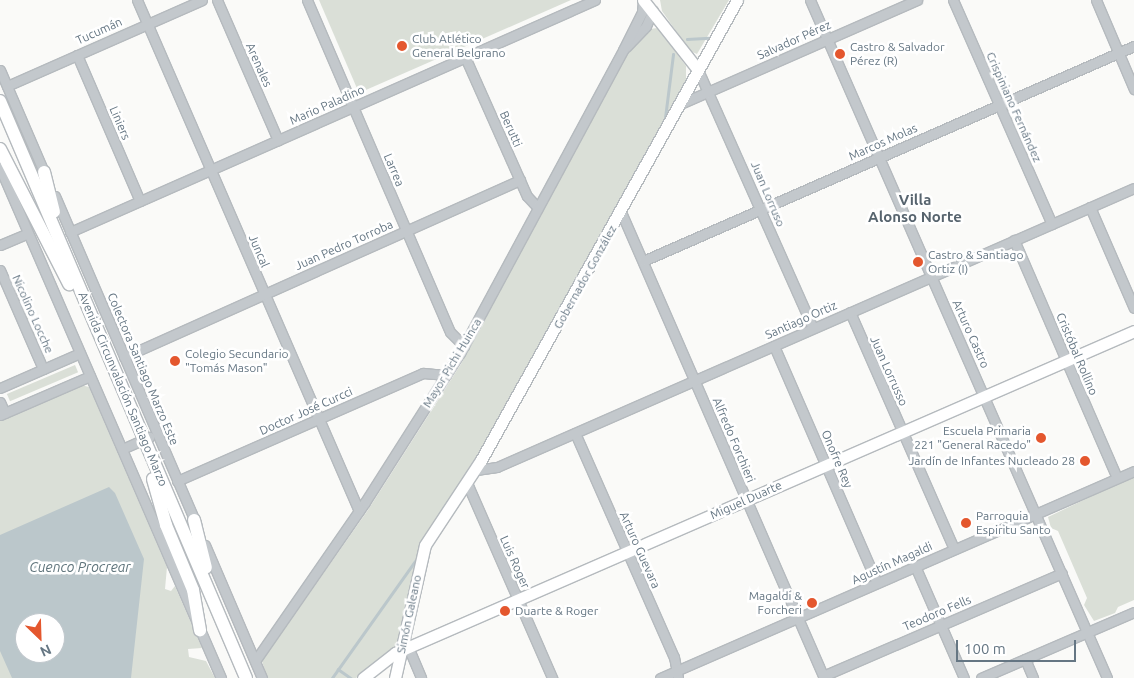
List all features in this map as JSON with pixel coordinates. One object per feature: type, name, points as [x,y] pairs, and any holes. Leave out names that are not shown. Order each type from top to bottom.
[{"type":"highway","name":"Avenida Circunvalación Santiago Marzo","points":[[0,101],[88,308],[141,441],[153,479],[242,676]]},
{"type":"highway","name":"Avenida Circunvalación Santiago Marzo","points":[[0,123],[69,284],[141,441],[242,676]]},
{"type":"highway","points":[[0,149],[69,284]]},
{"type":"highway","points":[[44,172],[88,308]]},
{"type":"highway","points":[[153,479],[166,525],[194,592],[200,630]]},
{"type":"highway","points":[[194,520],[206,567],[234,628],[242,676]]},
{"type":"main road","points":[[643,0],[655,5],[698,70]]},
{"type":"main road","name":"Gobernador González","points":[[423,549],[476,470],[621,212],[737,0]]},
{"type":"main road","name":"Miguel Duarte","points":[[363,678],[404,645],[518,600],[1134,330]]},
{"type":"main road","name":"Simón Galeano","points":[[395,678],[404,645],[423,549]]},
{"type":"street","name":"Juncal","points":[[137,0],[317,420],[359,511]]},
{"type":"street","name":"Tucumán","points":[[7,86],[202,0]]},
{"type":"street","name":"Arenales","points":[[217,0],[278,140]]},
{"type":"street","name":"Larrea","points":[[307,0],[450,332],[464,346]]},
{"type":"street","name":"Mario Paladino","points":[[70,232],[595,0]]},
{"type":"street","name":"Mayor Pichi Huinca","points":[[255,661],[359,511],[464,346],[623,50],[642,10],[643,0]]},
{"type":"street","name":"Arturo Castro","points":[[810,0],[1107,678]]},
{"type":"street","name":"Salvador Pérez","points":[[680,104],[917,0]]},
{"type":"street","name":"Crispiniano Fernández","points":[[953,0],[1052,224]]},
{"type":"street","points":[[1096,0],[1134,89]]},
{"type":"street","name":"Mayor Pichi Huinca","points":[[623,50],[646,26],[655,5]]},
{"type":"street","name":"Marcos Molas","points":[[643,261],[1134,46]]},
{"type":"street","name":"Liniers","points":[[77,55],[140,202]]},
{"type":"street","name":"Berutti","points":[[465,57],[520,180],[538,208]]},
{"type":"street","name":"Colectora Santiago Marzo Este","points":[[0,70],[262,678]]},
{"type":"street","name":"Juan Lorruso","points":[[698,70],[710,91],[813,328]]},
{"type":"street","points":[[0,168],[221,678]]},
{"type":"street","name":"Juan Pedro Torroba","points":[[124,357],[520,180]]},
{"type":"street","name":"Santiago Ortiz","points":[[476,470],[494,468],[1134,188]]},
{"type":"street","points":[[1090,207],[1134,308]]},
{"type":"street","name":"Alfredo Forchieri","points":[[621,212],[823,677]]},
{"type":"street","points":[[0,245],[28,233]]},
{"type":"street","name":"Cristóbal Rollino","points":[[1014,240],[1117,478]]},
{"type":"street","name":"Nicolino Locche","points":[[0,270],[43,369]]},
{"type":"street","name":"Juan Lorrusso","points":[[850,312],[954,550]]},
{"type":"street","name":"Onofre Rey","points":[[774,346],[877,583]]},
{"type":"street","points":[[0,388],[80,353]]},
{"type":"street","name":"Doctor José Curcci","points":[[178,481],[426,372],[446,375]]},
{"type":"street","points":[[0,402],[2,414],[90,376]]},
{"type":"street","name":"Arturo Guevara","points":[[575,433],[678,674]]},
{"type":"street","points":[[122,449],[157,434]]},
{"type":"street","name":"Agustín Magaldi","points":[[660,678],[678,674],[797,618],[1134,471]]},
{"type":"street","name":"Luis Roger","points":[[467,483],[552,678]]},
{"type":"street","points":[[916,566],[964,678]]},
{"type":"street","name":"Teodoro Fells","points":[[823,677],[1062,573]]},
{"type":"street","points":[[981,678],[1134,612]]},
{"type":"street","points":[[404,645],[421,678]]},
{"type":"street","points":[[1025,659],[1033,678]]},
{"type":"shaded area","name":"Club Atlético General Belgrano","points":[[319,0],[571,0],[359,93]]},
{"type":"shaded area","points":[[660,0],[729,0],[697,54],[690,51],[662,11]]},
{"type":"shaded area","points":[[658,28],[686,66],[686,80],[483,447],[419,548],[397,646],[356,678],[267,678],[262,661],[368,510],[461,364],[631,48],[649,29]]},
{"type":"shaded area","points":[[75,365],[78,372],[10,401],[7,394]]},
{"type":"shaded area","points":[[81,385],[89,387],[167,567],[165,589],[171,591],[175,586],[202,648],[188,649],[189,657],[206,661],[215,678],[0,678],[0,420]]},
{"type":"shaded area","points":[[1134,476],[1134,600],[1118,607],[1115,613],[1094,621],[1084,605],[1087,598],[1058,531],[1051,528],[1048,517]]},
{"type":"water","name":"Cuenco Procrear","points":[[109,487],[115,493],[144,559],[131,678],[12,678],[0,651],[0,535]]},
{"type":"waterway","points":[[687,39],[709,38]]},
{"type":"waterway","points":[[665,118],[673,55]]},
{"type":"waterway","points":[[332,678],[415,561]]},
{"type":"waterway","points":[[338,669],[351,678]]},
{"type":"place","name":"Club Atlético General Belgrano","points":[[402,46]]},
{"type":"place","name":"Castro & Salvador Pérez (R)","points":[[840,54]]},
{"type":"place","name":"Castro & Santiago Ortiz (I)","points":[[918,262]]},
{"type":"place","name":"Colegio Secundario \"Tomás Mason\"","points":[[175,361]]},
{"type":"place","name":"Escuela Primaria 221 \"General Racedo\"","points":[[1041,438]]},
{"type":"place","name":"Jardín de Infantes Nucleado 28","points":[[1085,461]]},
{"type":"place","name":"Parroquia Espiritu Santo","points":[[966,523]]},
{"type":"place","name":"Magaldi & Forcheri","points":[[812,603]]},
{"type":"place","name":"Duarte & Roger","points":[[505,611]]},
{"type":"district","name":"Villa Alonso Norte","points":[[915,208]]}]
